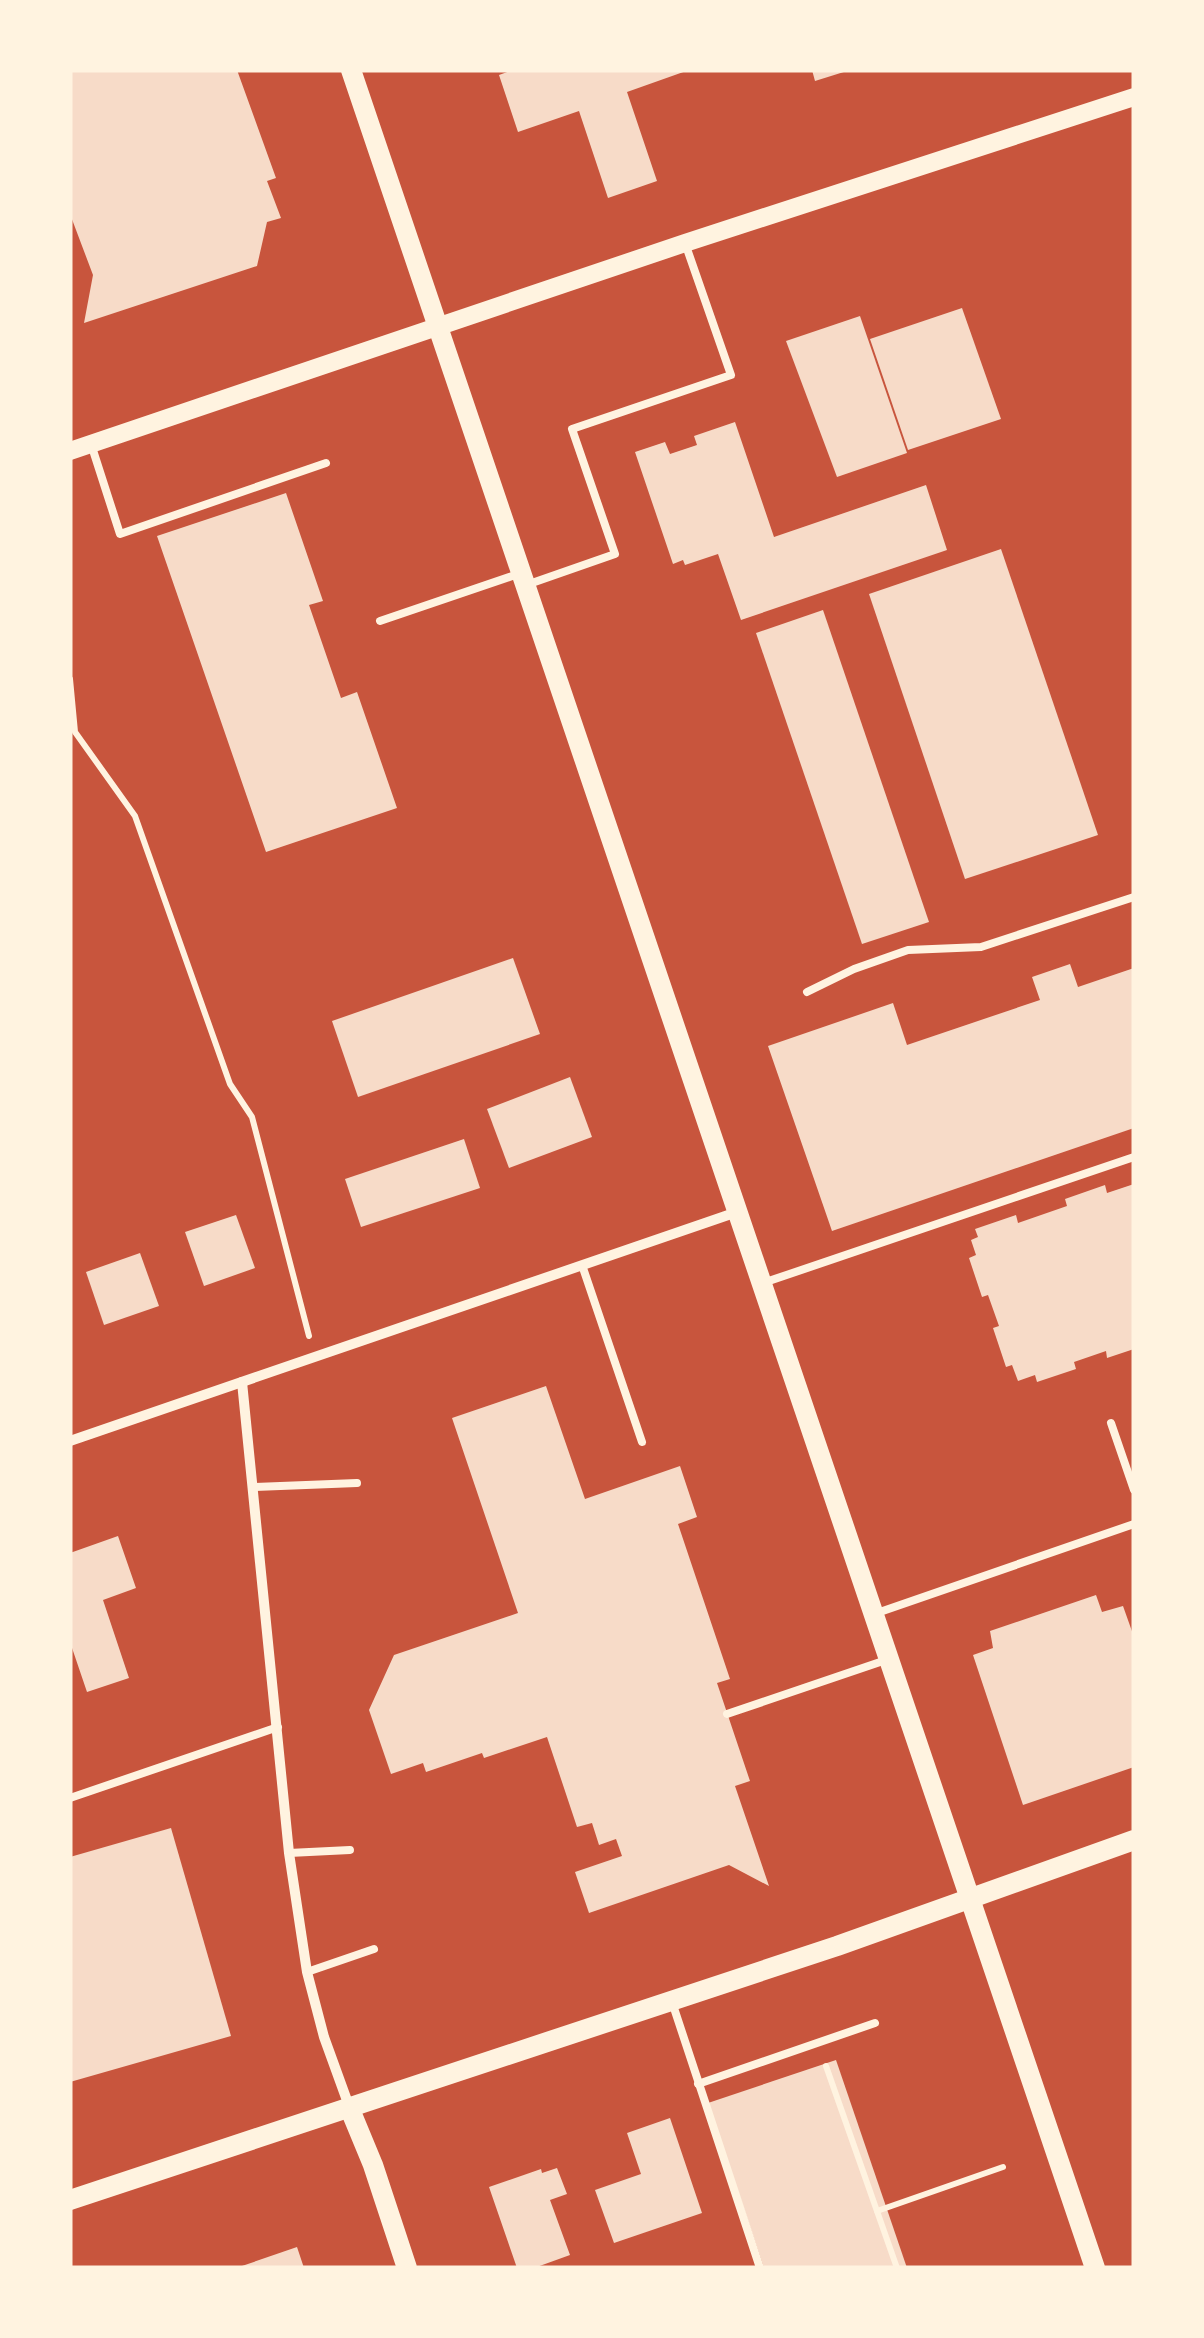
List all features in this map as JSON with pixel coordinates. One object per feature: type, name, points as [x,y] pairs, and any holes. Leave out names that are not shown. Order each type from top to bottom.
[{"type":"main road","points":[[352,70],[1094,2268]]},
{"type":"main road","points":[[70,2200],[672,2002],[1134,1840]]},
{"type":"main road","points":[[349,2107],[406,2268]]},
{"type":"street","points":[[70,451],[1134,96]]},
{"type":"street","points":[[70,1441],[738,1212]]},
{"type":"street","points":[[242,1382],[289,1854],[307,1972],[324,2037],[349,2107]]},
{"type":"lane","points":[[380,621],[615,554],[572,430],[731,375],[685,243]]},
{"type":"lane","points":[[91,444],[120,534],[326,463]]},
{"type":"lane","points":[[807,992],[854,969],[908,950],[980,947],[1134,897]]},
{"type":"lane","points":[[762,1283],[1134,1156]]},
{"type":"lane","points":[[582,1265],[642,1442]]},
{"type":"lane","points":[[1111,1423],[1134,1490]]},
{"type":"lane","points":[[255,1486],[357,1483]]},
{"type":"lane","points":[[874,1614],[1134,1524]]},
{"type":"lane","points":[[728,1714],[889,1659]]},
{"type":"lane","points":[[70,1798],[278,1727]]},
{"type":"lane","points":[[289,1854],[350,1850]]},
{"type":"lane","points":[[307,1972],[374,1949]]},
{"type":"lane","points":[[672,2002],[760,2268]]},
{"type":"lane","points":[[698,2084],[876,2022]]},
{"type":"path","points":[[70,679],[75,732],[135,816],[230,1084],[252,1117],[316,1356]]},
{"type":"path","points":[[818,2042],[897,2268]]},
{"type":"path","points":[[878,2211],[1003,2167]]},
{"type":"building","points":[[70,70],[237,70],[276,178],[267,181],[281,218],[267,222],[257,266],[84,323],[93,275],[70,214]]},
{"type":"building","points":[[513,70],[689,70],[627,92],[657,181],[608,198],[579,111],[518,132],[499,75]]},
{"type":"building","points":[[812,70],[847,70],[847,71],[815,81]]},
{"type":"building","points":[[962,308],[1001,419],[908,450],[870,339]]},
{"type":"building","points":[[860,316],[907,453],[837,477],[786,341]]},
{"type":"building","points":[[735,422],[774,537],[926,485],[947,550],[741,620],[718,554],[685,565],[683,560],[673,564],[635,452],[665,442],[670,454],[697,445],[694,436]]},
{"type":"building","points":[[286,493],[323,601],[309,605],[341,698],[357,692],[397,808],[266,852],[157,536]]},
{"type":"building","points":[[1001,549],[1098,835],[965,879],[869,594]]},
{"type":"building","points":[[823,610],[929,922],[862,944],[756,633]]},
{"type":"building","points":[[513,958],[540,1034],[358,1097],[332,1021]]},
{"type":"building","points":[[1070,964],[1078,987],[1134,968],[1134,1128],[832,1231],[768,1046],[893,1003],[907,1045],[1040,1000],[1032,977]]},
{"type":"building","points":[[570,1077],[592,1137],[509,1168],[487,1109]]},
{"type":"building","points":[[464,1139],[480,1188],[361,1227],[345,1179]]},
{"type":"building","points":[[1134,1184],[1134,1349],[1107,1358],[1106,1351],[1074,1362],[1076,1369],[1037,1382],[1035,1375],[1018,1381],[1012,1365],[1006,1367],[993,1328],[999,1326],[988,1295],[982,1297],[969,1258],[976,1255],[971,1240],[978,1237],[975,1229],[1016,1215],[1018,1223],[1067,1206],[1065,1199],[1105,1185],[1107,1193]]},
{"type":"building","points":[[236,1215],[255,1268],[204,1286],[185,1232]]},
{"type":"building","points":[[140,1253],[159,1306],[104,1325],[86,1272]]},
{"type":"building","points":[[546,1386],[585,1499],[680,1466],[697,1517],[678,1524],[730,1679],[717,1683],[750,1781],[735,1786],[769,1886],[729,1865],[589,1913],[575,1872],[622,1856],[616,1839],[599,1845],[592,1823],[577,1827],[547,1737],[426,1772],[423,1763],[391,1774],[369,1710],[394,1655],[518,1613],[452,1418]]},
{"type":"building","points":[[118,1536],[136,1588],[103,1600],[129,1678],[87,1692],[70,1642],[70,1553]]},
{"type":"building","points":[[1096,1595],[1102,1612],[1123,1606],[1134,1637],[1134,1767],[1023,1805],[973,1655],[993,1648],[990,1631]]},
{"type":"building","points":[[171,1828],[231,2036],[70,2082],[70,1857]]},
{"type":"building","points":[[836,2060],[907,2268],[764,2268],[708,2103]]},
{"type":"building","points":[[670,2118],[702,2213],[614,2243],[595,2190],[641,2174],[627,2133]]},
{"type":"building","points":[[557,2168],[567,2194],[550,2200],[570,2255],[534,2268],[517,2268],[489,2187],[541,2169],[542,2173]]},
{"type":"building","points":[[297,2247],[304,2268],[239,2268],[239,2267]]}]
